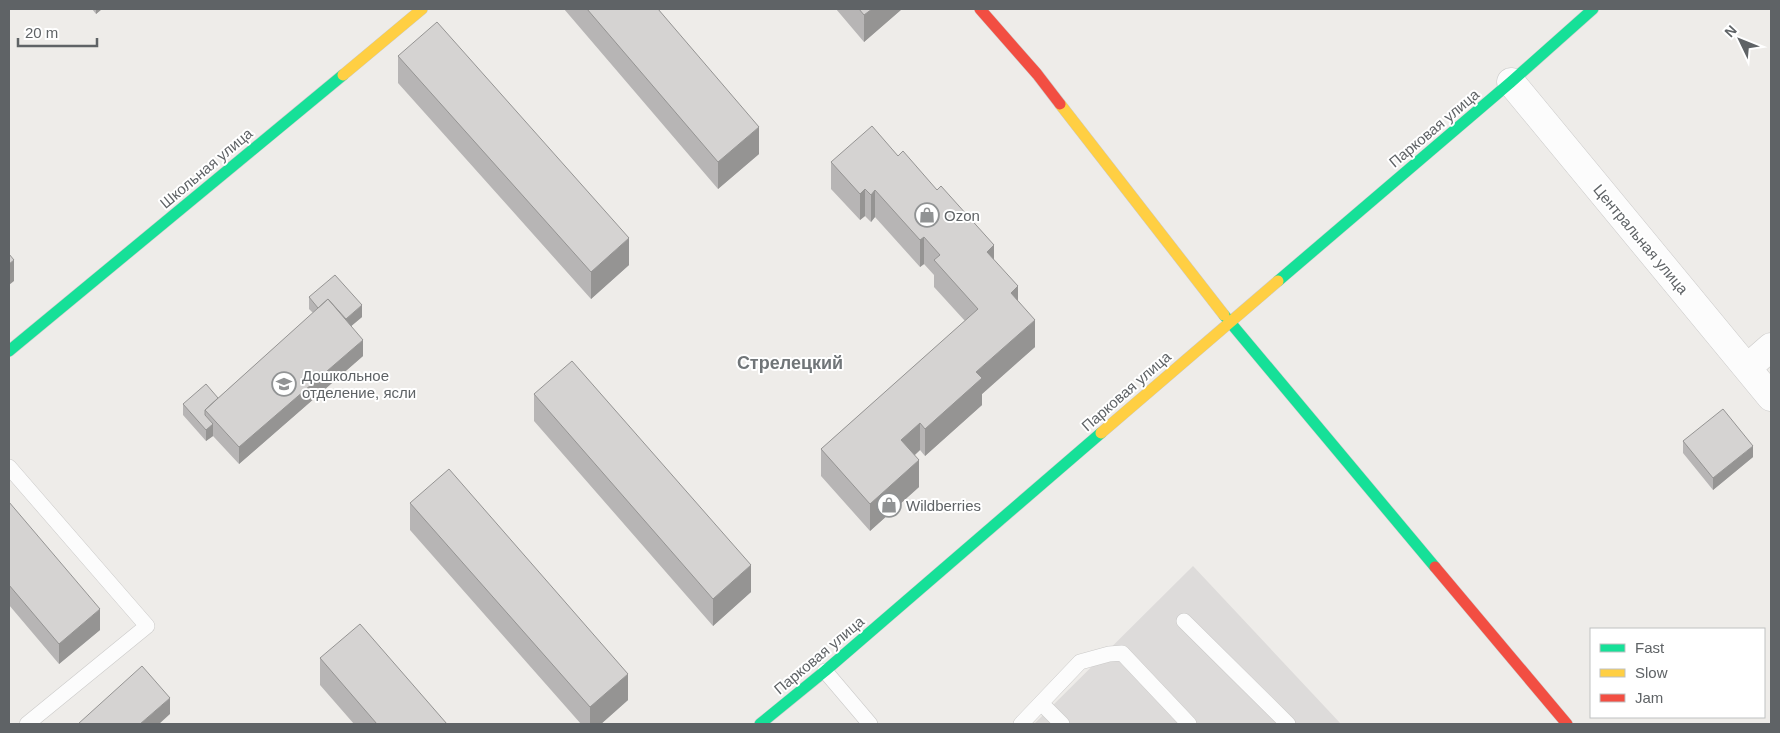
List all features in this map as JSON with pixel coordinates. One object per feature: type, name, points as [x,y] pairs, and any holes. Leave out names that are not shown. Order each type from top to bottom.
[{"type":"street","name":"Школьная улица","points":[[9,351],[422,9]]},
{"type":"street","points":[[980,9],[1037,74],[1229,322],[1567,724]]},
{"type":"street","name":"Парковая улица","points":[[760,724],[825,671],[1229,322],[1511,82],[1593,9]]},
{"type":"street","name":"Центральная улица","points":[[1511,82],[1771,397]]},
{"type":"street","points":[[1748,368],[1771,347]]},
{"type":"lane","points":[[9,467],[147,626],[27,724]]},
{"type":"lane","points":[[1184,621],[1288,724]]},
{"type":"lane","points":[[1021,724],[1080,662],[1109,654],[1122,653],[1189,724]]},
{"type":"lane","points":[[825,671],[870,724]]},
{"type":"lane","points":[[1041,703],[1062,724]]},
{"type":"shaded area","points":[[1193,566],[1341,724],[1034,724]]},
{"type":"building","points":[[587,9],[658,9],[759,127],[718,162]]},
{"type":"building","points":[[859,9],[872,9],[864,15]]},
{"type":"building","points":[[437,22],[629,238],[591,272],[398,56]]},
{"type":"building","points":[[872,126],[898,156],[903,151],[937,190],[941,186],[994,245],[987,252],[1018,286],[1011,293],[1035,320],[976,372],[982,378],[925,429],[920,423],[901,440],[919,460],[870,504],[821,449],[978,309],[934,260],[940,255],[924,237],[920,240],[875,190],[871,195],[865,189],[860,194],[831,162]]},
{"type":"building","points":[[9,254],[14,260],[9,264]]},
{"type":"building","points":[[335,275],[362,305],[346,319],[328,299],[318,308],[309,297]]},
{"type":"building","points":[[328,299],[363,340],[239,447],[205,410]]},
{"type":"building","points":[[572,361],[751,565],[713,599],[534,394]]},
{"type":"building","points":[[206,384],[218,398],[205,410],[205,415],[213,424],[206,430],[183,404]]},
{"type":"building","points":[[1723,409],[1753,446],[1713,478],[1683,441]]},
{"type":"building","points":[[449,469],[628,674],[590,707],[410,503]]},
{"type":"building","points":[[9,502],[100,609],[59,644],[9,585]]},
{"type":"building","points":[[360,624],[447,724],[377,724],[320,658]]},
{"type":"building","points":[[142,666],[170,698],[140,724],[78,724]]},
{"type":"traffic: fast","points":[[1278,281],[1511,82],[1593,9]]},
{"type":"traffic: fast","points":[[9,351],[343,75]]},
{"type":"traffic: fast","points":[[1224,315],[1435,567]]},
{"type":"traffic: fast","points":[[760,724],[825,671],[1101,433]]},
{"type":"traffic: slow","points":[[343,75],[422,9]]},
{"type":"traffic: slow","points":[[1060,104],[1224,315]]},
{"type":"traffic: slow","points":[[1101,433],[1278,281]]},
{"type":"traffic: jam","points":[[980,9],[1037,74],[1060,104]]},
{"type":"traffic: jam","points":[[1435,567],[1567,724]]},
{"type":"place","name":"Ozon","points":[[927,215]]},
{"type":"place","name":"Дошкольное отделение, ясли","points":[[284,384]]},
{"type":"place","name":"Wildberries","points":[[889,505]]},
{"type":"district","name":"Стрелецкий","points":[[790,363]]}]
